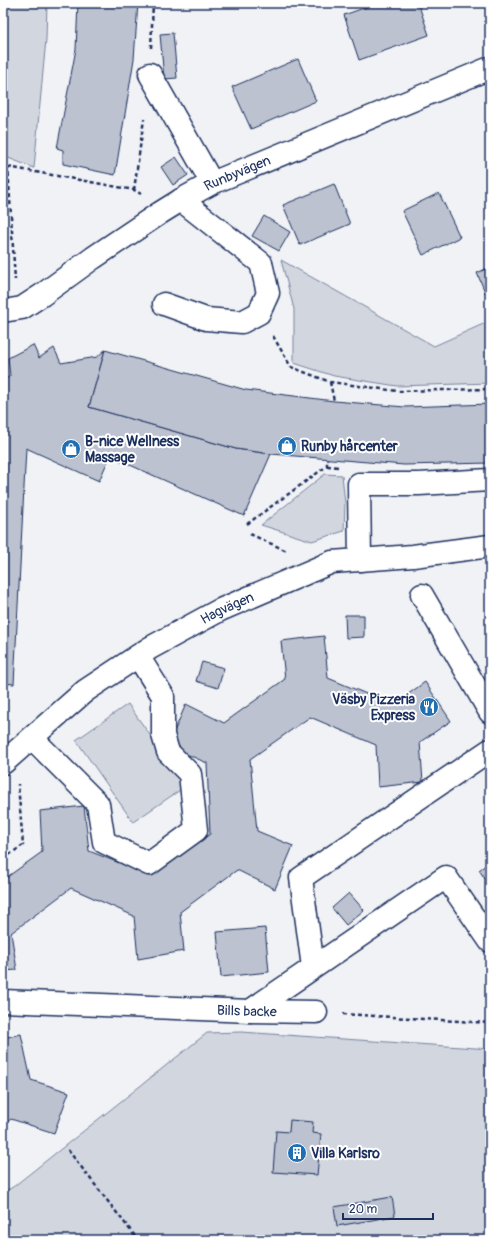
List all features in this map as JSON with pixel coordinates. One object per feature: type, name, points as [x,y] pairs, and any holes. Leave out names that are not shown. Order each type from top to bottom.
[{"type":"street","name":"Runbyvägen","points":[[3,311],[22,308],[160,213],[180,200],[212,183],[490,68]]},
{"type":"street","points":[[150,74],[212,183]]},
{"type":"street","points":[[164,304],[206,319],[242,322],[259,313],[268,293],[261,263],[180,200]]},
{"type":"street","points":[[360,560],[359,484],[419,484],[490,480]]},
{"type":"street","name":"Hagvägen","points":[[3,764],[85,691],[138,656],[220,610],[332,562],[414,556],[490,546]]},
{"type":"street","points":[[422,595],[490,712]]},
{"type":"street","points":[[32,738],[98,804],[104,842],[150,864],[196,830],[190,774],[168,752],[163,735],[163,696],[138,656]]},
{"type":"street","points":[[314,967],[301,878],[490,750]]},
{"type":"street","points":[[250,1011],[446,877],[490,941]]},
{"type":"street","name":"Bills backe","points":[[3,1001],[250,1011],[316,1012]]},
{"type":"path","points":[[134,190],[150,74],[153,3]]},
{"type":"path","points":[[3,161],[8,167],[15,285]]},
{"type":"path","points":[[8,167],[134,190],[150,198],[160,213]]},
{"type":"path","points":[[259,313],[291,367],[330,382],[397,391],[490,389]]},
{"type":"path","points":[[330,382],[334,401]]},
{"type":"path","points":[[327,459],[327,466]]},
{"type":"path","points":[[247,524],[327,466],[343,468]]},
{"type":"path","points":[[250,534],[289,552]]},
{"type":"path","points":[[3,859],[23,845],[18,783]]},
{"type":"path","points":[[316,1012],[490,1023]]},
{"type":"path","points":[[68,1150],[138,1240]]},
{"type":"shaded area","points":[[3,3],[47,3],[46,39],[34,168],[3,156]]},
{"type":"shaded area","points":[[281,260],[434,346],[490,321],[490,383],[397,386],[334,376],[294,363],[294,309]]},
{"type":"shaded area","points":[[325,474],[342,475],[345,503],[344,531],[312,541],[261,525]]},
{"type":"shaded area","points":[[128,704],[186,786],[133,822],[76,740]]},
{"type":"shaded area","points":[[241,1032],[490,1049],[490,1240],[3,1240],[3,1192],[13,1187],[207,1033]]},
{"type":"building","points":[[78,3],[138,3],[134,59],[115,175],[63,164],[63,150],[57,148],[76,49]]},
{"type":"building","points":[[378,3],[418,3],[429,35],[359,60],[344,15]]},
{"type":"building","points":[[173,33],[177,78],[164,79],[160,34]]},
{"type":"building","points":[[298,59],[316,101],[251,129],[232,87]]},
{"type":"building","points":[[176,157],[188,175],[173,185],[161,167]]},
{"type":"building","points":[[334,184],[350,224],[300,245],[283,205]]},
{"type":"building","points":[[439,193],[460,237],[423,255],[402,211]]},
{"type":"building","points":[[264,216],[290,232],[279,251],[252,236]]},
{"type":"building","points":[[490,267],[490,298],[488,299],[477,273]]},
{"type":"building","points":[[33,345],[39,358],[54,348],[61,363],[97,357],[105,350],[89,407],[236,449],[271,454],[244,516],[110,456],[99,481],[26,448],[14,684],[3,683],[3,381],[10,376],[8,358]]},
{"type":"building","points":[[105,350],[246,390],[334,401],[405,407],[490,404],[490,463],[404,465],[271,454],[236,449],[89,407]]},
{"type":"building","points":[[345,615],[364,615],[364,637],[346,638]]},
{"type":"building","points":[[324,636],[328,678],[393,705],[425,682],[451,721],[420,742],[423,782],[378,787],[376,745],[310,717],[250,759],[257,831],[293,846],[275,889],[237,870],[180,912],[184,951],[138,959],[134,916],[71,888],[11,933],[17,970],[3,971],[3,880],[42,852],[40,811],[84,806],[89,851],[152,876],[210,834],[207,763],[168,746],[186,704],[224,723],[285,679],[281,641]]},
{"type":"building","points":[[202,662],[224,668],[218,688],[196,681]]},
{"type":"building","points":[[490,862],[490,886],[479,870]]},
{"type":"building","points":[[349,893],[364,910],[346,925],[332,908]]},
{"type":"building","points":[[265,928],[269,972],[221,977],[217,932]]},
{"type":"building","points":[[21,1034],[31,1080],[69,1092],[54,1133],[11,1119],[3,1125],[3,1038]]},
{"type":"building","name":"Villa Karlsro","points":[[290,1120],[313,1122],[312,1133],[321,1134],[317,1175],[273,1172],[276,1131],[289,1132]]},
{"type":"building","points":[[392,1197],[395,1216],[337,1226],[334,1207]]},
{"type":"place","name":"Runby hårcenter","points":[[287,446]]},
{"type":"place","name":"B-nice Wellness Massage","points":[[71,449]]},
{"type":"place","name":"Väsby Pizzeria Express","points":[[429,707]]},
{"type":"place","name":"Villa Karlsro","points":[[297,1153]]}]
